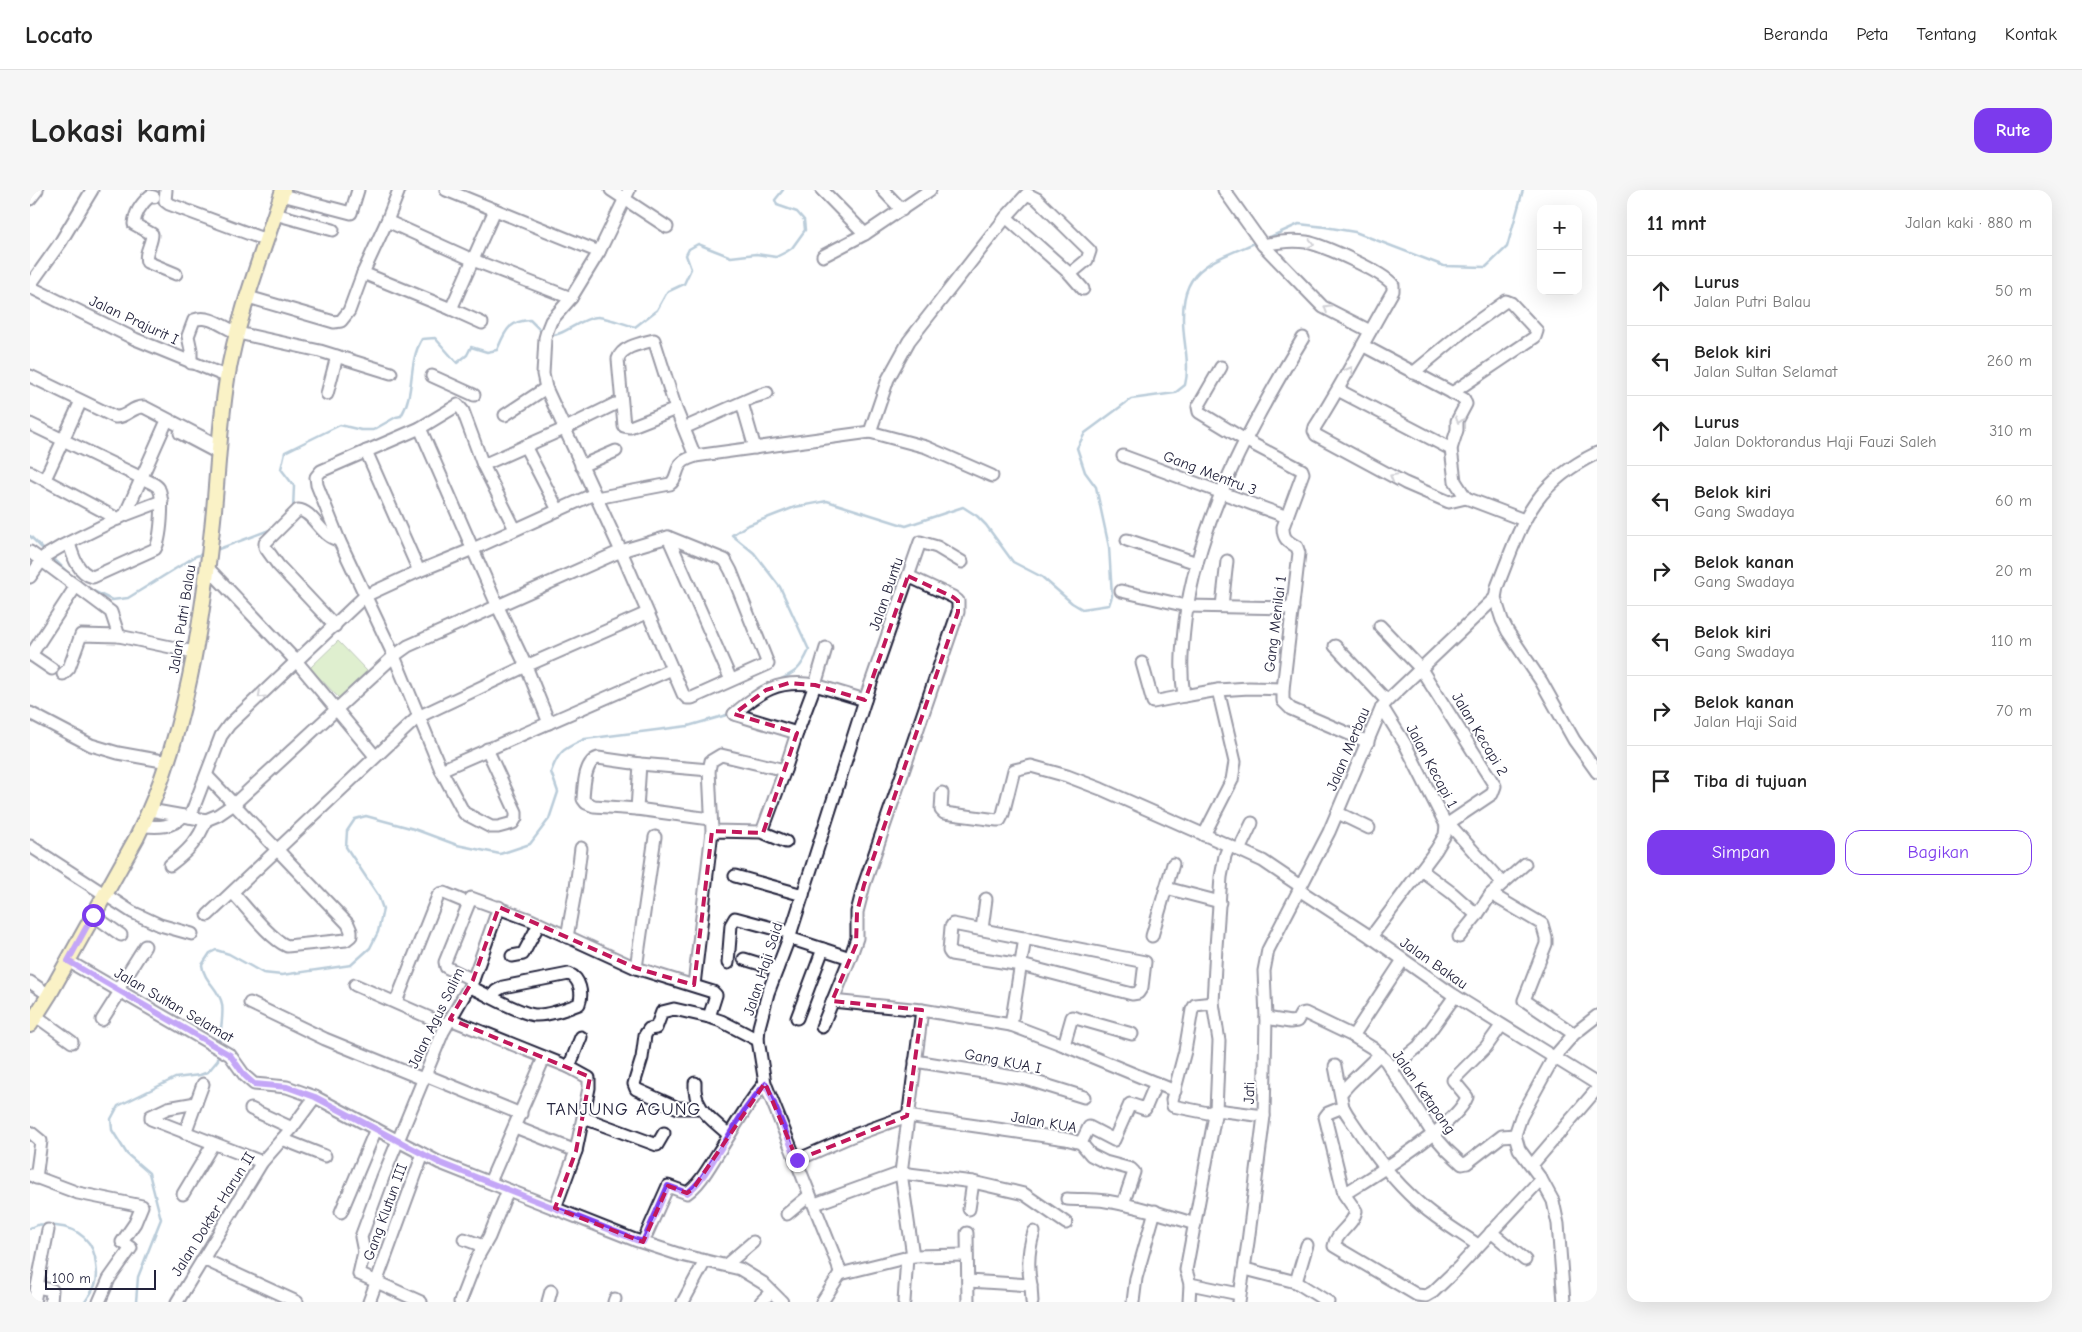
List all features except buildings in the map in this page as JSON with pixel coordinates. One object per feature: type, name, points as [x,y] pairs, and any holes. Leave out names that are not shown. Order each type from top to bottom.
[{"type":"main road","name":"Jalan Putri Balau","points":[[33,1020],[49,995],[143,826],[168,762],[184,706],[194,652],[211,540],[228,377],[248,297],[282,192]]},
{"type":"street","points":[[30,199],[37,190]]},
{"type":"street","points":[[30,286],[35,266],[60,243],[92,190]]},
{"type":"street","points":[[282,192],[351,213],[358,190]]},
{"type":"street","points":[[248,297],[334,322],[341,321],[349,311],[363,273],[399,190]]},
{"type":"street","points":[[446,190],[599,252]]},
{"type":"street","points":[[611,190],[627,194],[667,227]]},
{"type":"street","points":[[822,190],[865,234]]},
{"type":"street","points":[[883,190],[902,210]]},
{"type":"street","points":[[824,256],[865,234],[930,190]]},
{"type":"street","points":[[1224,190],[1262,243],[1323,307],[1370,331]]},
{"type":"street","points":[[150,810],[206,820],[218,815],[234,804],[338,710],[394,656],[408,646],[621,551],[668,537],[724,560],[731,571],[768,662],[692,698],[687,698],[683,694],[621,551],[546,388],[543,374],[546,334],[552,321],[571,298],[599,252],[627,194]]},
{"type":"street","points":[[870,432],[883,391],[900,355],[930,313],[1006,217],[1027,194],[1037,199],[1090,251],[1087,260],[1070,274]]},
{"type":"street","points":[[176,274],[146,262],[152,234],[134,224],[134,217],[144,201],[150,196],[161,197],[174,206],[266,240]]},
{"type":"street","points":[[450,309],[495,210]]},
{"type":"street","points":[[275,214],[333,230]]},
{"type":"street","points":[[1006,217],[1070,274],[1083,289]]},
{"type":"street","points":[[387,221],[473,260],[571,298]]},
{"type":"street","points":[[1262,243],[1288,241],[1309,243],[1334,251],[1392,283],[1393,291],[1370,331],[1364,346],[1315,427],[1316,435],[1405,483],[1449,502],[1466,498]]},
{"type":"street","points":[[363,273],[482,323]]},
{"type":"street","name":"Jalan Prajurit I","points":[[30,286],[135,339],[228,377]]},
{"type":"street","points":[[1413,373],[1465,330],[1506,301],[1511,302],[1537,331],[1536,337],[1452,393]]},
{"type":"street","points":[[191,363],[188,336],[194,320],[200,318],[219,323],[229,330],[238,333],[337,356],[391,373]]},
{"type":"street","points":[[1184,696],[1180,662],[1187,606],[1196,563],[1221,494],[1245,440],[1302,338]]},
{"type":"street","points":[[676,409],[630,427],[624,426],[618,359],[621,353],[626,349],[654,340],[676,409],[695,456]]},
{"type":"street","points":[[1364,346],[1464,399],[1466,404],[1457,421],[1457,430],[1451,449],[1454,481],[1466,498],[1524,520]]},
{"type":"street","points":[[327,394],[337,356]]},
{"type":"street","points":[[1221,366],[1198,410],[1245,440]]},
{"type":"street","points":[[30,376],[115,417],[124,416],[136,407],[144,407],[219,450]]},
{"type":"street","points":[[432,376],[477,393],[420,428],[321,471],[316,477],[317,485],[339,540],[394,656],[441,770],[464,813],[491,827],[498,827],[513,823],[516,818],[516,812],[487,749]]},
{"type":"street","points":[[505,416],[546,388]]},
{"type":"street","points":[[1338,390],[1451,449]]},
{"type":"street","points":[[684,428],[767,393]]},
{"type":"street","points":[[45,479],[82,401]]},
{"type":"street","points":[[742,403],[754,448]]},
{"type":"street","points":[[483,464],[564,429],[615,404]]},
{"type":"street","points":[[458,405],[483,464],[515,529]]},
{"type":"street","points":[[136,407],[142,413],[202,446],[219,450]]},
{"type":"street","points":[[30,424],[158,487],[162,501],[157,547],[109,571],[93,576],[85,574],[73,558],[66,544]]},
{"type":"street","points":[[121,517],[165,425]]},
{"type":"street","points":[[420,428],[498,607],[526,666],[549,724]]},
{"type":"street","points":[[143,826],[158,827],[173,824],[186,817],[207,776],[221,736],[229,725],[366,596],[558,510],[595,496],[670,484],[675,479],[679,466],[695,456],[870,432],[926,447],[992,476]]},
{"type":"street","name":"Gang Menilai 1","points":[[1245,440],[1299,468],[1303,473],[1283,527],[1283,535],[1286,541],[1297,547],[1299,553],[1283,689],[1284,701],[1291,709],[1368,742]]},
{"type":"street","points":[[526,446],[558,510]]},
{"type":"street","points":[[366,451],[419,571]]},
{"type":"street","points":[[581,466],[616,451]]},
{"type":"street","points":[[1597,453],[1575,464],[1546,488],[1533,504],[1524,520],[1497,587],[1495,598],[1508,632],[1541,681],[1574,740],[1597,772]]},
{"type":"street","name":"Gang Mentru 3","points":[[1123,456],[1221,494],[1287,516]]},
{"type":"street","points":[[30,472],[121,517]]},
{"type":"street","points":[[30,577],[43,559],[66,544],[121,517],[162,501]]},
{"type":"street","points":[[335,626],[278,565],[265,547],[265,543],[298,510],[306,512],[326,535],[332,539],[339,540]]},
{"type":"street","points":[[668,537],[731,680]]},
{"type":"street","points":[[1127,540],[1196,563]]},
{"type":"street","name":"Jalan Buntu","points":[[865,700],[920,542],[937,547],[962,562]]},
{"type":"street","points":[[30,552],[43,559],[112,612],[119,636]]},
{"type":"street","points":[[208,561],[297,662],[375,756]]},
{"type":"street","points":[[1222,606],[1227,561]]},
{"type":"street","points":[[822,1027],[857,938],[857,912],[864,885],[958,612],[958,601],[953,597],[908,576]]},
{"type":"street","points":[[52,669],[30,655],[76,586]]},
{"type":"street","points":[[1121,591],[1187,606],[1293,608]]},
{"type":"street","name":"Jalan Merbau","points":[[1299,888],[1330,832],[1384,704],[1495,598]]},
{"type":"street","points":[[208,915],[418,717],[526,666],[647,613]]},
{"type":"street","points":[[1380,626],[1421,669]]},
{"type":"street","points":[[63,674],[69,668],[81,636],[119,636],[194,652]]},
{"type":"street","name":"Jalan Kecapi 1","points":[[1335,646],[1384,704],[1448,825],[1445,835],[1421,870],[1371,937]]},
{"type":"street","points":[[762,832],[815,685],[826,648]]},
{"type":"street","points":[[1142,663],[1153,702],[1218,690],[1248,688],[1283,689]]},
{"type":"street","points":[[441,770],[672,669]]},
{"type":"street","name":"Jalan Kecapi 2","points":[[1421,669],[1495,786],[1492,794],[1448,825]]},
{"type":"street","points":[[797,733],[734,714],[766,690],[789,683],[815,685],[865,700]]},
{"type":"street","points":[[1204,835],[1232,780],[1235,762],[1218,690]]},
{"type":"street","name":"Jalan Haji Said","points":[[840,1274],[766,1084],[758,1040],[762,1013],[790,936],[865,700]]},
{"type":"street","points":[[30,713],[91,745],[118,753],[168,762]]},
{"type":"street","points":[[694,985],[711,825],[709,770],[711,761],[721,755],[785,770]]},
{"type":"street","points":[[709,770],[593,759],[589,765],[583,799],[586,803],[594,806],[638,809],[711,825],[762,832],[786,842]]},
{"type":"street","points":[[638,809],[640,764]]},
{"type":"street","name":"Jalan Bakau","points":[[942,793],[941,810],[944,813],[952,816],[1000,820],[1004,814],[1012,773],[1019,767],[1031,766],[1067,776],[1101,789],[1263,861],[1455,996],[1554,1057],[1596,1092]]},
{"type":"street","points":[[207,776],[348,924],[351,931],[349,939],[287,946],[281,943],[232,893]]},
{"type":"street","points":[[1338,813],[1370,828]]},
{"type":"street","points":[[170,865],[198,839],[206,820]]},
{"type":"street","points":[[1188,1302],[1190,1284],[1186,1270],[1216,1110],[1219,1042],[1213,1003],[1223,865],[1252,823]]},
{"type":"street","points":[[1448,825],[1502,883]]},
{"type":"street","points":[[636,968],[654,837]]},
{"type":"street","points":[[30,846],[139,916],[192,934]]},
{"type":"street","points":[[568,937],[580,848]]},
{"type":"street","points":[[1152,936],[1173,864]]},
{"type":"street","points":[[1459,937],[1492,894],[1524,864]]},
{"type":"street","points":[[1421,870],[1452,893],[1476,916]]},
{"type":"street","points":[[735,876],[803,895]]},
{"type":"street","points":[[1166,888],[1220,902]]},
{"type":"street","name":"Jati","points":[[1239,1298],[1264,1116],[1266,1018],[1264,971],[1268,950],[1299,888]]},
{"type":"street","points":[[396,1002],[438,896],[444,894],[468,903]]},
{"type":"street","points":[[1492,894],[1542,924],[1546,944],[1524,1000],[1574,1034]]},
{"type":"street","points":[[494,997],[496,991],[503,987],[568,974],[574,976],[579,984],[580,1000],[579,1004],[536,1015],[504,1003],[494,997],[471,983],[446,968],[445,962],[471,898],[539,924],[636,968],[694,985],[716,995],[709,1017]]},
{"type":"street","points":[[982,929],[986,899]]},
{"type":"street","name":"Jalan Agus Salim","points":[[377,1282],[359,1274],[364,1252],[361,1238],[424,1077],[448,1022],[471,983],[498,907]]},
{"type":"street","points":[[93,915],[121,935]]},
{"type":"street","points":[[728,962],[731,925],[735,918],[850,958]]},
{"type":"street","points":[[512,956],[523,954],[539,924]]},
{"type":"street","points":[[956,924],[982,929],[1145,962],[1142,987],[1138,993],[1132,994],[1020,966],[952,954],[949,951],[951,927],[956,924]]},
{"type":"street","points":[[1011,1026],[1025,938]]},
{"type":"street","points":[[102,1020],[145,946]]},
{"type":"street","points":[[797,1018],[823,949]]},
{"type":"street","points":[[744,959],[777,969]]},
{"type":"street","points":[[1355,1037],[1359,1025],[1403,960]]},
{"type":"street","name":"Jalan Sultan Selamat","points":[[68,961],[230,1055],[245,1076],[254,1084],[287,1087],[315,1097],[440,1163],[643,1242],[726,1265],[751,1275],[782,1302]]},
{"type":"street","points":[[30,982],[49,995]]},
{"type":"street","points":[[355,985],[586,1075],[590,1081],[584,1118],[576,1151],[555,1208]]},
{"type":"street","points":[[1391,1069],[1419,1046],[1455,996]]},
{"type":"street","points":[[832,1001],[922,1010],[1011,1026],[1064,1045],[1175,1091]]},
{"type":"street","points":[[250,1003],[325,1039],[521,1114]]},
{"type":"street","points":[[1213,1003],[1195,1005],[1193,1008],[1185,1051],[1172,1102],[1174,1107],[1208,1113],[1216,1110],[1264,1116]]},
{"type":"street","points":[[700,1108],[678,1108],[636,1089],[634,1084],[642,1058],[645,1035],[648,1029],[656,1028],[662,1012],[674,1009],[709,1017],[758,1040]]},
{"type":"street","points":[[904,1302],[910,1257],[901,1173],[922,1010]]},
{"type":"street","name":"Jalan Ketapang","points":[[1266,1018],[1290,1022],[1297,1021],[1301,1014],[1305,1013],[1355,1037],[1380,1054],[1433,1134],[1462,1164],[1467,1163],[1502,1136],[1515,1135]]},
{"type":"street","points":[[1564,1302],[1558,1224],[1553,1201],[1532,1165],[1519,1149],[1515,1135],[1525,1109],[1554,1057],[1574,1034],[1597,1016]]},
{"type":"street","points":[[1064,1045],[1072,1017],[1132,1034]]},
{"type":"street","points":[[33,1020],[72,1042]]},
{"type":"street","points":[[1344,1190],[1349,1191],[1386,1168],[1433,1134],[1467,1100],[1466,1095],[1453,1080],[1486,1047],[1501,1026]]},
{"type":"street","points":[[568,1067],[581,1037]]},
{"type":"street","points":[[1341,1093],[1380,1054]]},
{"type":"street","points":[[490,1182],[544,1058]]},
{"type":"street","name":"Gang KUA I","points":[[915,1061],[1026,1079],[1084,1096]]},
{"type":"street","points":[[1335,1066],[1343,1107],[1386,1168],[1410,1196],[1432,1214],[1478,1245]]},
{"type":"street","points":[[695,1083],[695,1097],[700,1108],[729,1135]]},
{"type":"street","points":[[1081,1143],[1089,1127],[1114,1140],[1130,1104],[1142,1110],[1147,1106],[1156,1083]]},
{"type":"street","points":[[185,1133],[203,1084]]},
{"type":"street","points":[[643,1242],[668,1186],[687,1193],[693,1189],[753,1098],[766,1084]]},
{"type":"street","points":[[1532,1165],[1596,1092]]},
{"type":"street","name":"Jalan Dokter Harun II","points":[[177,1302],[262,1162],[292,1128],[315,1097]]},
{"type":"street","points":[[196,1103],[157,1112],[151,1116],[152,1121],[262,1162]]},
{"type":"street","points":[[1343,1107],[1328,1113],[1325,1117],[1345,1198],[1354,1208],[1355,1215],[1335,1240],[1334,1246],[1415,1298],[1426,1296],[1433,1292],[1541,1179]]},
{"type":"street","points":[[251,1109],[292,1128]]},
{"type":"street","points":[[797,1160],[852,1136],[908,1116]]},
{"type":"street","name":"Jalan KUA","points":[[908,1116],[1066,1139],[1081,1143],[1091,1154],[1105,1162],[1131,1169],[1134,1172],[1123,1204]]},
{"type":"street","points":[[584,1118],[657,1145],[664,1133]]},
{"type":"street","points":[[515,1127],[576,1151]]},
{"type":"street","points":[[341,1212],[376,1129]]},
{"type":"street","points":[[30,1132],[41,1142],[33,1176],[55,1186],[99,1199],[142,1206],[135,1223],[122,1242],[130,1248],[109,1278],[99,1302]]},
{"type":"street","points":[[282,1139],[325,1156]]},
{"type":"street","points":[[183,1194],[213,1144]]},
{"type":"street","name":"Gang Klutun III","points":[[369,1302],[423,1154]]},
{"type":"street","points":[[787,1214],[812,1200],[901,1173],[973,1182],[1024,1194],[1066,1223]]},
{"type":"street","points":[[969,1208],[973,1182]]},
{"type":"street","points":[[460,1302],[508,1190]]},
{"type":"street","points":[[1067,1199],[1123,1204],[1155,1211],[1195,1224]]},
{"type":"street","points":[[1133,1302],[1136,1278],[1155,1211]]},
{"type":"street","points":[[34,1302],[48,1230]]},
{"type":"street","points":[[1032,1302],[1028,1259],[1029,1246],[1034,1232]]},
{"type":"street","points":[[1491,1232],[1525,1260]]},
{"type":"street","points":[[967,1233],[968,1302]]},
{"type":"street","points":[[464,1239],[483,1246]]},
{"type":"street","points":[[726,1265],[753,1242]]},
{"type":"street","points":[[1296,1282],[1307,1245]]},
{"type":"street","points":[[822,1302],[840,1274],[910,1257],[966,1255]]},
{"type":"street","points":[[203,1259],[297,1302]]},
{"type":"street","points":[[683,1302],[706,1261]]},
{"type":"street","points":[[1244,1269],[1296,1282],[1328,1302]]},
{"type":"street","points":[[968,1281],[1031,1285]]},
{"type":"street","points":[[377,1282],[421,1302]]},
{"type":"street","points":[[1190,1284],[1239,1298]]},
{"type":"street","points":[[37,1287],[52,1290],[51,1302]]},
{"type":"street","points":[[761,1302],[771,1292]]},
{"type":"highlighted area","points":[[908,576],[953,597],[958,601],[958,612],[864,885],[857,912],[856,945],[832,1001],[922,1010],[907,1116],[797,1160],[765,1083],[693,1189],[687,1193],[668,1186],[643,1242],[555,1208],[576,1151],[590,1077],[450,1019],[473,980],[499,907],[636,968],[694,985],[712,831],[763,833],[797,733],[734,714],[766,690],[789,683],[815,685],[865,700]]},
{"type":"green space","points":[[338,641],[367,671],[339,698],[310,668]]},
{"type":"waterway","points":[[549,335],[560,333],[597,317],[635,327],[657,310],[667,292],[684,284],[691,269],[686,255],[689,249],[698,244],[731,257],[756,254],[776,257],[786,252],[792,248],[805,230],[804,220],[797,212],[777,205],[775,200],[783,190]]},
{"type":"waterway","points":[[1263,240],[1299,224],[1325,227],[1355,232],[1444,266],[1486,267],[1507,247],[1523,190]]},
{"type":"waterway","points":[[777,681],[797,670],[809,650],[780,587],[754,553],[732,535],[746,526],[795,507],[827,501],[906,526],[963,507],[977,516],[986,525],[1013,562],[1042,577],[1072,603],[1082,609],[1109,605],[1112,596],[1109,547],[1096,487],[1085,472],[1077,448],[1085,433],[1131,399],[1175,393],[1185,385],[1187,367],[1183,314],[1185,296],[1190,283],[1198,272],[1209,264],[1257,242]]},
{"type":"waterway","points":[[293,509],[294,486],[281,469],[285,452],[340,425],[361,430],[373,430],[401,416],[406,407],[414,358],[422,339],[435,338],[457,363],[467,355],[471,347],[487,352],[497,350],[505,333],[512,325],[517,323],[530,320],[542,332]]},
{"type":"waterway","points":[[216,550],[272,529]]},
{"type":"waterway","points":[[30,536],[45,551]]},
{"type":"waterway","points":[[89,589],[112,600],[128,598],[196,556],[203,554]]},
{"type":"waterway","points":[[51,556],[70,575]]},
{"type":"waterway","points":[[219,1044],[222,1004],[218,994],[203,971],[202,965],[210,953],[216,950],[229,954],[263,973],[282,975],[351,965],[370,948],[378,932],[383,909],[378,895],[346,847],[347,831],[355,819],[366,816],[414,829],[457,845],[500,854],[530,844],[549,819],[558,792],[551,772],[557,759],[567,748],[585,739],[688,726],[730,714]]},
{"type":"waterway","points":[[136,1302],[138,1277],[161,1219],[149,1173],[127,1154],[112,1130],[111,1119],[118,1106],[175,1078],[200,1075],[208,1072],[218,1060],[218,1052]]},
{"type":"waterway","points":[[30,1228],[43,1224],[64,1227],[78,1233],[89,1243],[95,1257],[97,1278],[85,1302]]},
{"type":"district","name":"TANJUNG AGUNG","points":[[624,1109]]},
{"type":"route","points":[[93,915],[68,961],[121,990],[230,1055],[245,1076],[254,1084],[259,1086],[287,1087],[315,1097],[440,1163],[636,1240],[643,1242],[668,1186],[687,1193],[693,1189],[709,1168],[746,1108],[766,1084],[797,1160]]}]
